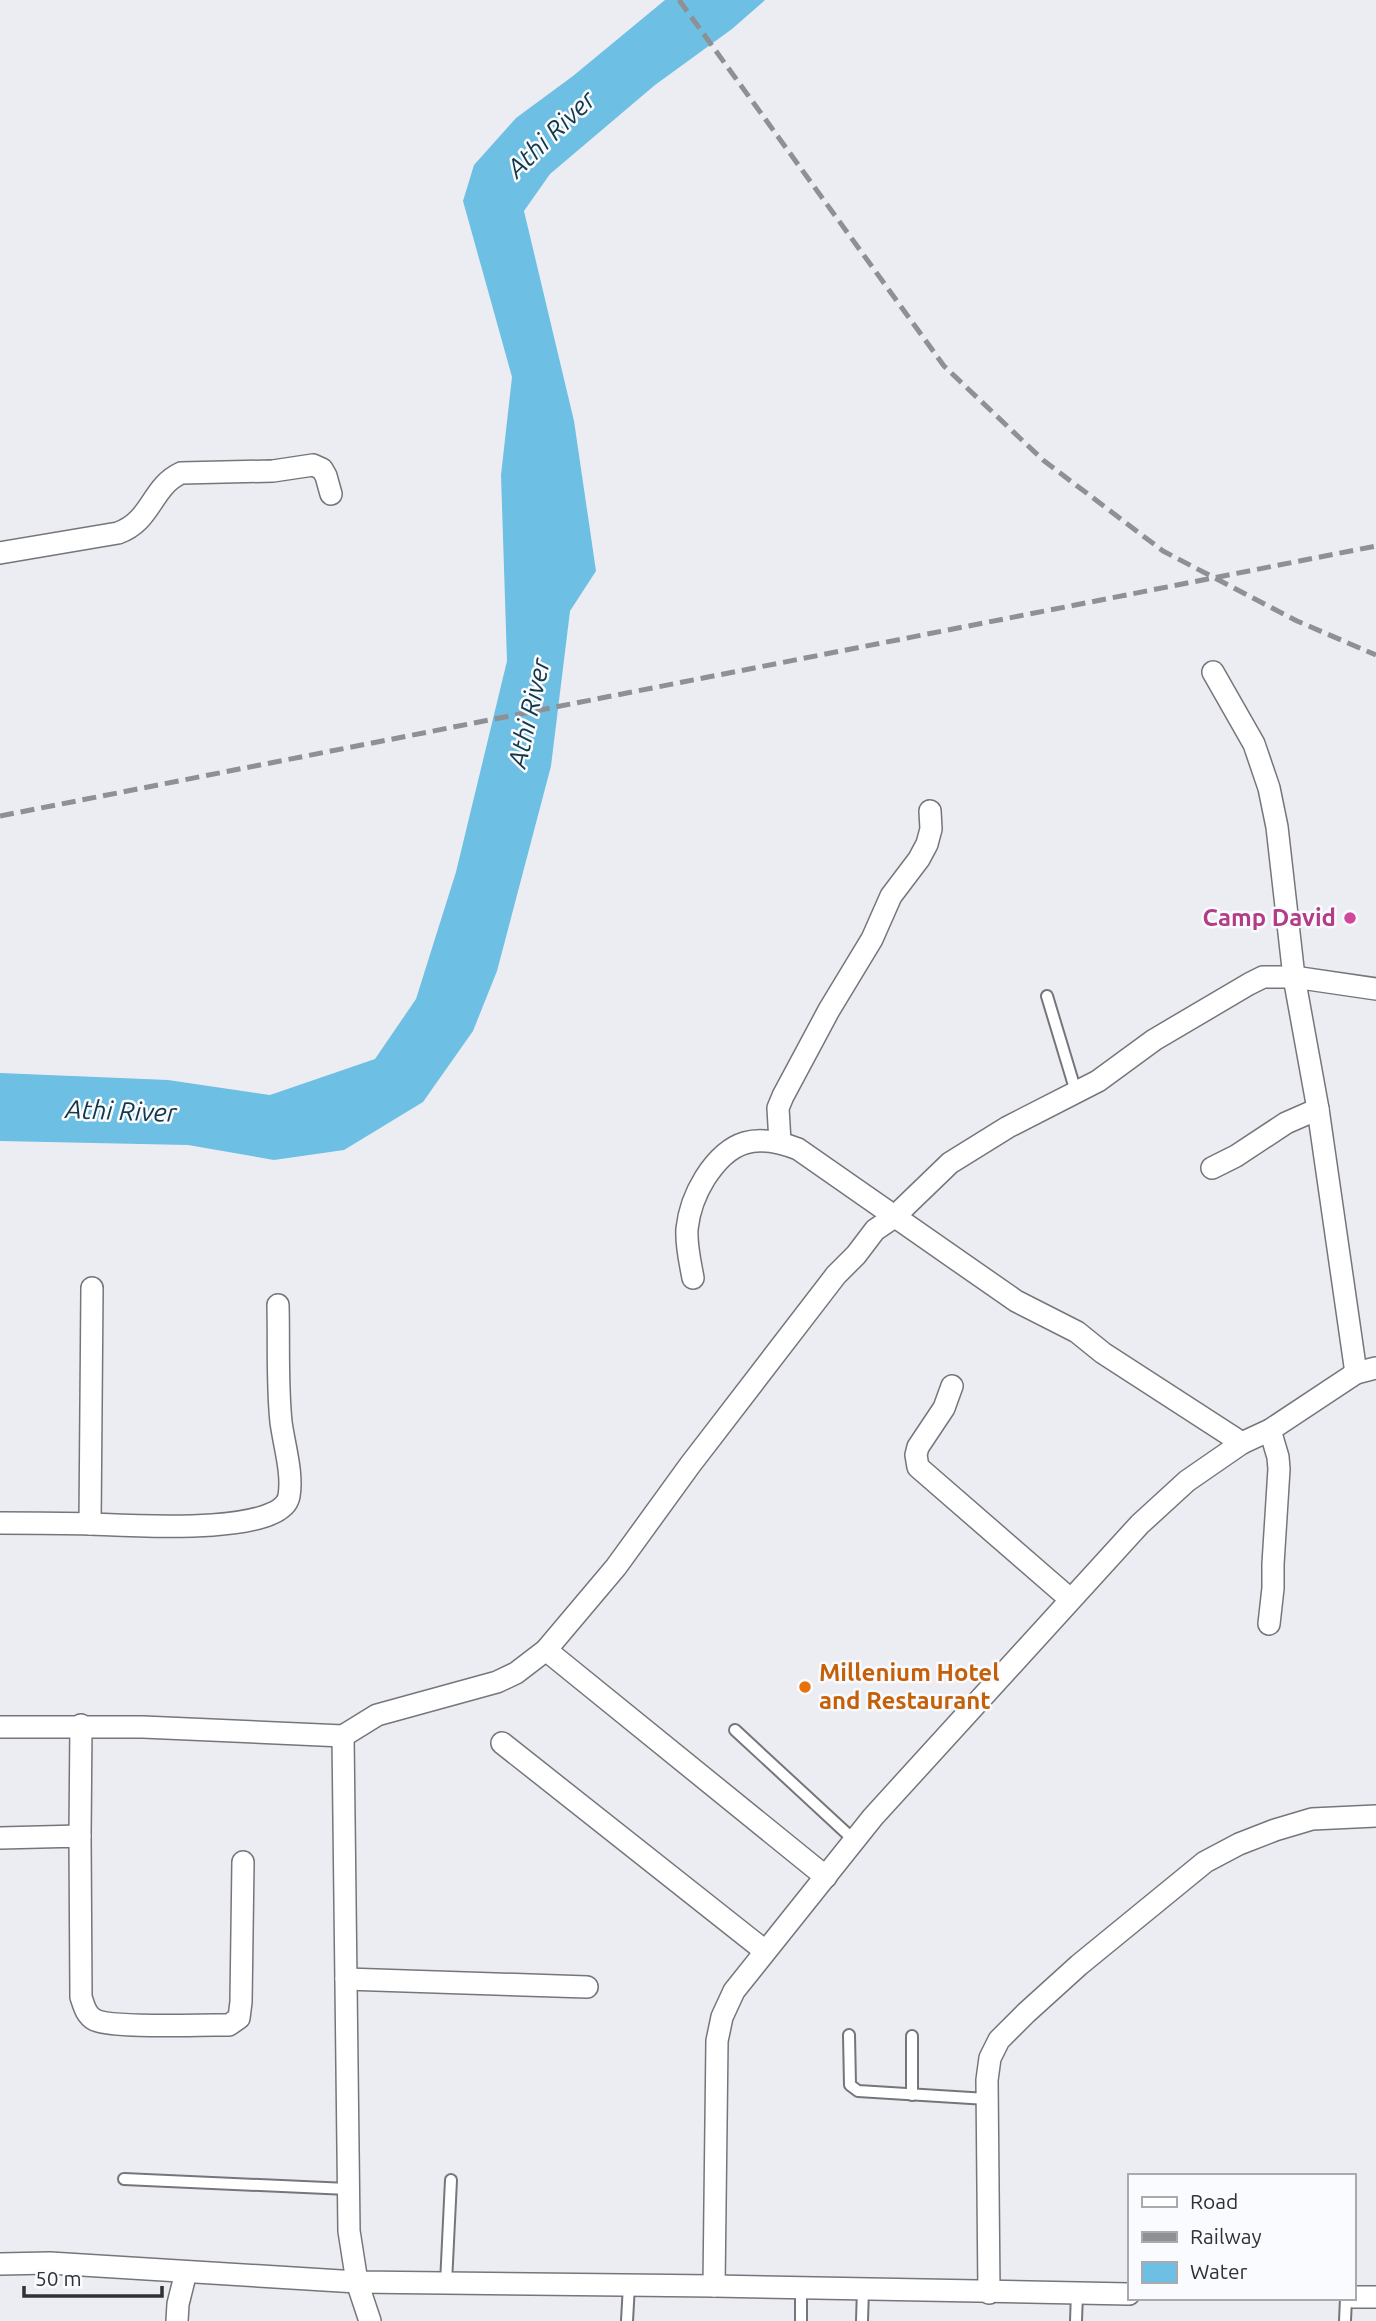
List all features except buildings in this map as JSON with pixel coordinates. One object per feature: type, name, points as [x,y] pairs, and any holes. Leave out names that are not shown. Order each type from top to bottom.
[{"type":"street","points":[[0,553],[129,529],[147,513],[167,480],[181,473],[273,471],[313,465],[322,469],[331,494]]},
{"type":"street","points":[[715,2286],[717,2041],[722,2017],[734,1992],[873,1818],[1140,1524],[1186,1481],[1242,1443],[1269,1430],[1366,1371],[1294,977],[1277,827],[1269,788],[1254,744],[1213,672]]},
{"type":"street","points":[[780,1142],[778,1108],[783,1096],[872,939],[891,897],[927,844],[931,829],[930,811]]},
{"type":"street","points":[[0,1727],[81,1725],[344,1736],[377,1715],[497,1682],[516,1673],[545,1650],[616,1567],[690,1465],[836,1275],[875,1230],[894,1217],[950,1163],[1008,1127],[1098,1081],[1154,1041],[1263,977],[1294,977],[1376,989]]},
{"type":"street","points":[[1212,1168],[1236,1156],[1286,1123],[1318,1110]]},
{"type":"street","points":[[693,1278],[687,1250],[691,1205],[711,1169],[723,1153],[738,1145],[752,1140],[780,1142],[798,1149],[851,1184],[1016,1301],[1077,1332],[1103,1353],[1242,1443]]},
{"type":"street","points":[[90,1524],[92,1288]]},
{"type":"street","points":[[0,1523],[176,1527],[210,1525],[268,1515],[284,1506],[289,1498],[281,1420],[278,1305]]},
{"type":"street","points":[[952,1386],[944,1408],[918,1447],[918,1467],[1070,1599]]},
{"type":"street","points":[[1269,1430],[1278,1457],[1279,1478],[1269,1624]]},
{"type":"street","points":[[545,1650],[827,1877]]},
{"type":"street","points":[[81,1725],[81,1997],[85,2011],[96,2020],[106,2021],[229,2025],[239,2018],[243,1861]]},
{"type":"street","points":[[344,1736],[349,2231],[357,2282],[370,2321]]},
{"type":"street","points":[[502,1743],[765,1951]]},
{"type":"street","points":[[989,2293],[987,2099],[990,2058],[999,2040],[1079,1965],[1205,1862],[1240,1844],[1312,1819],[1376,1815]]},
{"type":"street","points":[[0,1838],[80,1836]]},
{"type":"street","points":[[346,1979],[587,1987]]},
{"type":"street","points":[[0,2264],[50,2263],[357,2282],[1128,2294]]},
{"type":"street","points":[[177,2321],[178,2304],[187,2272]]},
{"type":"street","points":[[1355,2297],[1376,2297]]},
{"type":"lane","points":[[1047,996],[1076,1092]]},
{"type":"lane","points":[[735,1730],[855,1841]]},
{"type":"lane","points":[[849,2035],[850,2085],[858,2091],[987,2099]]},
{"type":"lane","points":[[912,2036],[912,2095]]},
{"type":"lane","points":[[124,2179],[348,2189]]},
{"type":"lane","points":[[446,2283],[451,2180]]},
{"type":"lane","points":[[627,2321],[629,2285]]},
{"type":"lane","points":[[801,2288],[801,2321]]},
{"type":"lane","points":[[862,2321],[863,2289]]},
{"type":"lane","points":[[1076,2321],[1077,2293]]},
{"type":"lane","points":[[1345,2321],[1346,2300]]},
{"type":"water","name":"Athi River","points":[[665,0],[765,0],[732,29],[655,85],[550,174],[524,211],[574,421],[596,571],[570,611],[551,766],[497,971],[473,1031],[423,1102],[344,1150],[274,1160],[188,1145],[0,1141],[0,1073],[168,1080],[270,1095],[375,1059],[416,999],[456,872],[507,661],[501,475],[512,377],[463,201],[474,165],[516,118],[573,76]]},
{"type":"railway","points":[[679,0],[944,366],[1043,460],[1163,551],[1297,621],[1376,655]]},
{"type":"railway","points":[[0,816],[1376,546]]},
{"type":"place","name":"Camp David","points":[[1350,918]]},
{"type":"place","name":"Millenium Hotel and Restaurant","points":[[805,1687]]}]
